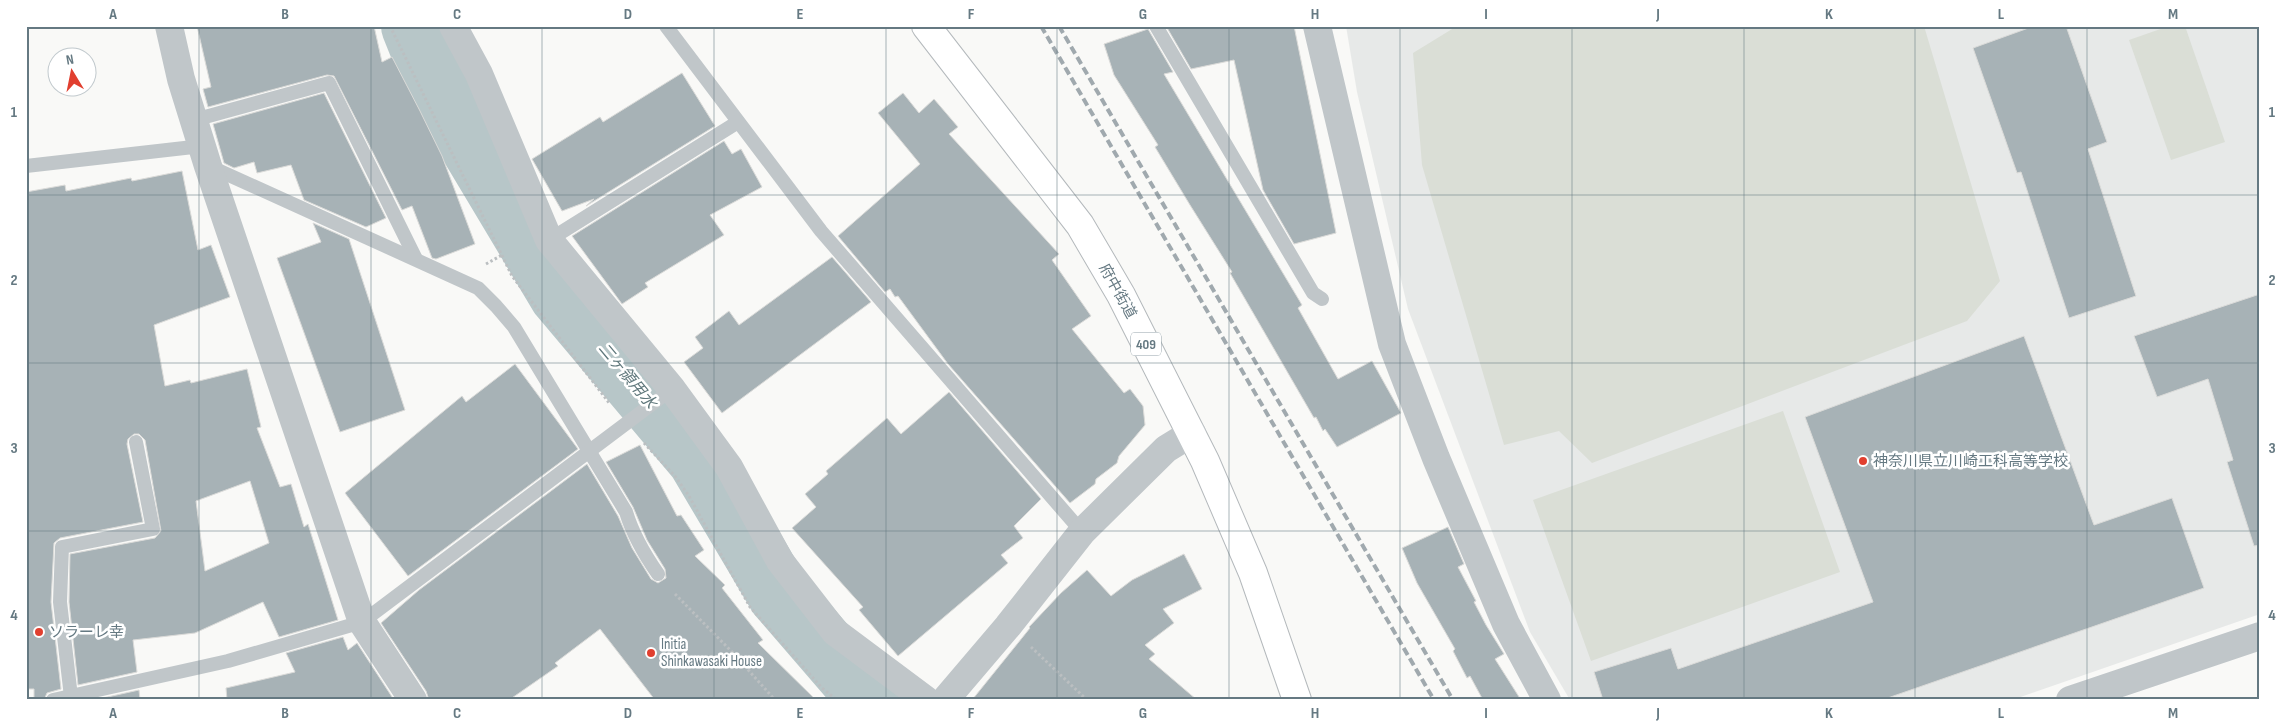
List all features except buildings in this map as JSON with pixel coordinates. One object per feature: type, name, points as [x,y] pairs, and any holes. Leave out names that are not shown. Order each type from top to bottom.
[{"type":"highway","name":"府中街道","points":[[926,26],[1080,226],[1121,295],[1192,433],[1253,573],[1298,700]]},
{"type":"street","points":[[169,26],[181,79],[205,156],[362,622],[413,700]]},
{"type":"street","points":[[453,26],[479,74],[549,240],[672,389],[729,468],[780,561],[835,632],[926,700]]},
{"type":"street","points":[[1317,26],[1392,344],[1436,458],[1506,624],[1547,700]]},
{"type":"street","points":[[945,700],[1008,626],[1082,532],[1166,449],[1192,433]]},
{"type":"street","points":[[2070,700],[2260,636]]},
{"type":"lane","points":[[666,26],[821,231],[1082,532]]},
{"type":"lane","points":[[1156,26],[1313,293],[1322,299]]},
{"type":"lane","points":[[194,120],[329,83],[416,259]]},
{"type":"lane","points":[[549,240],[738,122]]},
{"type":"lane","points":[[26,166],[205,156],[478,288],[514,326],[588,452],[626,512],[632,530],[646,557],[658,574]]},
{"type":"lane","points":[[52,700],[228,661],[362,622],[672,389]]},
{"type":"lane","points":[[71,697],[60,602],[62,547],[153,529],[136,442]]},
{"type":"path","points":[[390,26],[512,276],[629,422],[675,476],[689,496],[750,607],[822,688],[837,700]]},
{"type":"path","points":[[658,574],[775,700]]},
{"type":"path","points":[[1008,626],[1087,700]]},
{"type":"shaded area","name":"神奈川県立川崎工科高等学校","points":[[1346,26],[2260,26],[2260,614],[2012,700],[1570,700],[1530,632],[1408,309],[1357,92]]},
{"type":"shaded area","points":[[1457,26],[1924,26],[2000,281],[1967,321],[1592,463],[1559,431],[1504,445],[1422,165],[1413,53]]},
{"type":"shaded area","points":[[2169,26],[2185,26],[2225,142],[2171,160],[2129,40]]},
{"type":"shaded area","points":[[1783,411],[1840,572],[1591,661],[1533,500]]},
{"type":"waterway","name":"二ヶ領用水","points":[[413,26],[439,91],[561,295],[699,459],[779,594],[855,682],[877,700]]},
{"type":"railway","points":[[1041,26],[1434,700]]},
{"type":"railway","points":[[1059,26],[1453,700]]},
{"type":"place","name":"神奈川県立川崎工科高等学校","points":[[1863,461]]},
{"type":"place","name":"ソラーレ幸","points":[[39,632]]},
{"type":"place","name":"Initia Shinkawasaki House","points":[[651,653]]}]
